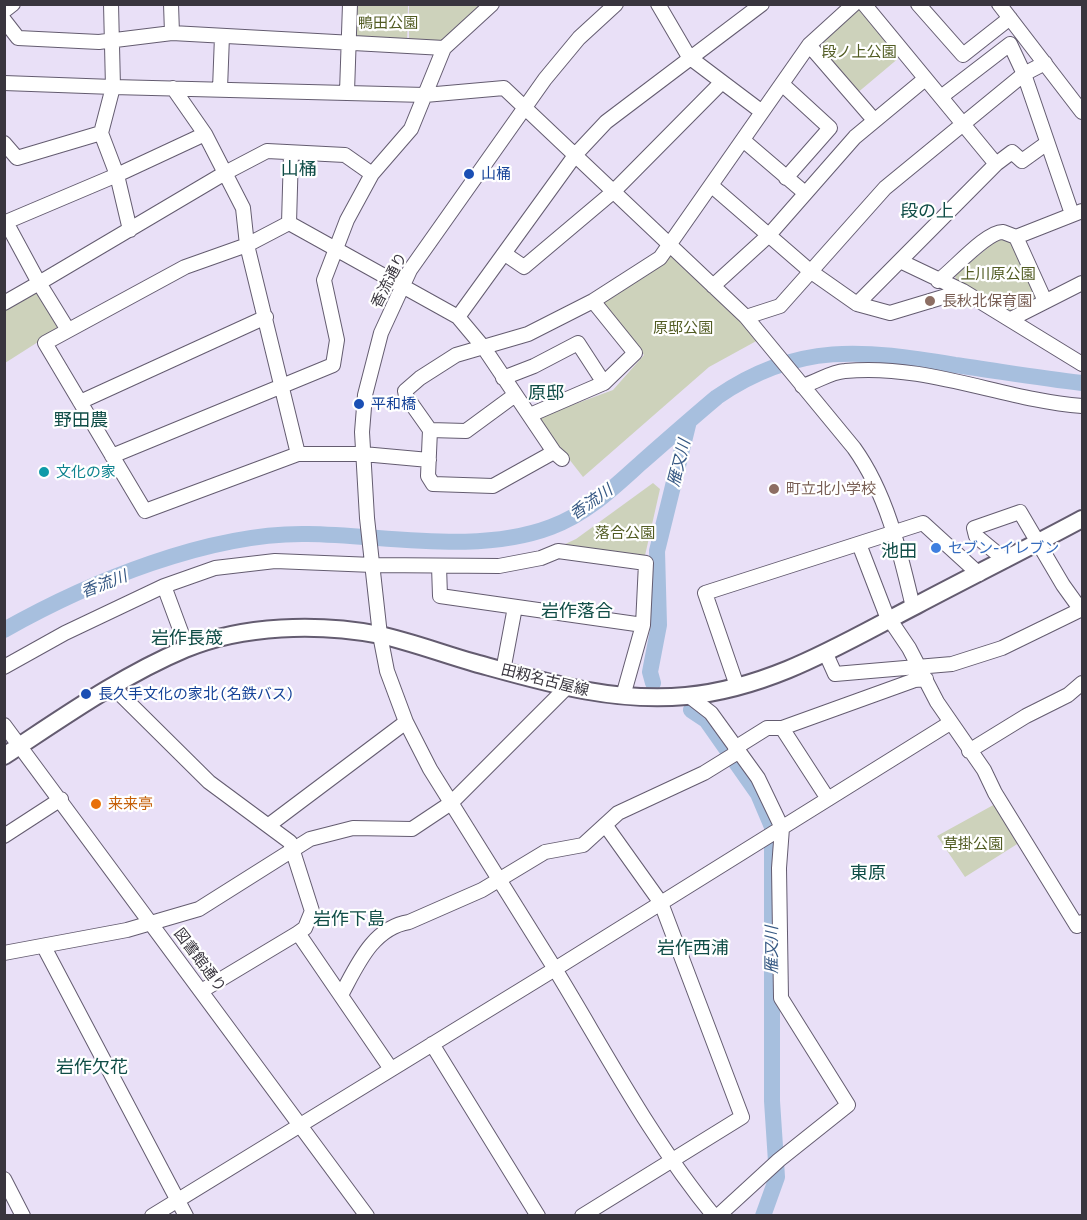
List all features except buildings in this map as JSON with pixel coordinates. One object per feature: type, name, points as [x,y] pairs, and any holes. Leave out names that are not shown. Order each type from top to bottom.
[{"type":"main road","name":"田籾名古屋線","points":[[4,756],[113,687],[187,648],[237,635],[299,628],[380,635],[566,688],[623,696],[689,696],[737,686],[776,675],[826,654],[1083,519]]},
{"type":"street","points":[[4,11],[13,4]]},
{"type":"street","points":[[111,4],[113,87],[101,133],[117,175],[130,230]]},
{"type":"street","points":[[171,4],[172,33]]},
{"type":"street","points":[[347,92],[351,4]]},
{"type":"street","points":[[112,456],[333,365],[337,340],[324,280],[347,220],[372,174],[411,129],[444,48],[492,4]]},
{"type":"street","name":"香流通り","points":[[616,4],[579,38],[525,106],[410,270],[381,333],[366,395],[363,454],[367,519],[380,635],[387,671],[406,722],[430,769],[673,1159],[716,1215]]},
{"type":"street","points":[[658,4],[689,57],[762,112]]},
{"type":"street","points":[[458,317],[576,154],[606,122],[762,4]]},
{"type":"street","points":[[289,223],[458,317],[484,348],[558,455],[493,486],[433,484],[428,477],[430,430],[406,396],[405,391],[420,378],[456,355],[484,348],[528,334],[593,301],[660,258],[809,45],[854,4]]},
{"type":"street","points":[[864,4],[996,164]]},
{"type":"street","points":[[918,4],[963,55],[1010,18]]},
{"type":"street","points":[[999,4],[1083,112]]},
{"type":"street","points":[[4,20],[18,38],[99,42],[172,33],[444,48]]},
{"type":"street","points":[[220,89],[222,36]]},
{"type":"street","points":[[938,281],[960,264],[982,240],[999,231],[1016,237],[1077,212],[1047,143],[1024,74],[1010,44],[941,97]]},
{"type":"street","points":[[809,45],[874,120]]},
{"type":"street","points":[[746,317],[780,306],[885,188],[1024,74],[1045,63]]},
{"type":"street","points":[[713,286],[769,235],[874,120],[925,78]]},
{"type":"street","points":[[505,254],[524,267],[613,192],[722,82]]},
{"type":"street","points":[[4,83],[425,95],[504,88],[746,317],[869,469],[893,531],[913,607]]},
{"type":"street","points":[[782,84],[830,128],[786,178]]},
{"type":"street","points":[[173,88],[205,134],[246,216],[247,245],[266,317],[279,386],[298,454]]},
{"type":"street","points":[[4,143],[17,158],[101,133]]},
{"type":"street","points":[[68,330],[5,221],[117,175],[205,134]]},
{"type":"street","points":[[743,140],[805,193]]},
{"type":"street","points":[[857,304],[996,164],[1012,152],[1022,161],[1047,143]]},
{"type":"street","points":[[4,303],[225,173],[267,151],[345,155],[372,174]]},
{"type":"street","points":[[289,223],[291,153]]},
{"type":"street","points":[[712,186],[810,272],[857,304],[890,313],[963,291]]},
{"type":"street","points":[[289,223],[247,245],[186,267],[45,343],[145,511],[298,454],[363,454],[429,459]]},
{"type":"street","points":[[1016,237],[1045,301]]},
{"type":"street","points":[[900,261],[963,291],[1083,364]]},
{"type":"street","points":[[1011,319],[1083,283]]},
{"type":"street","points":[[530,415],[604,383],[635,353],[593,301]]},
{"type":"street","points":[[80,402],[266,317]]},
{"type":"street","points":[[503,378],[534,366],[578,343],[604,383]]},
{"type":"street","points":[[799,382],[846,371],[921,373],[1031,399],[1083,406]]},
{"type":"street","points":[[430,430],[466,431],[515,395]]},
{"type":"street","points":[[826,654],[835,674],[952,664],[1002,648],[1082,610],[1063,585],[1020,513],[974,528],[976,536],[1005,560]]},
{"type":"street","points":[[737,686],[705,594],[923,523],[980,574]]},
{"type":"street","points":[[859,543],[886,614],[919,666],[950,723],[984,770],[994,793],[1077,926],[1083,922]]},
{"type":"street","points":[[4,667],[65,633],[164,586],[215,568],[274,561],[499,566],[541,558],[558,551],[646,563],[643,624],[623,696]]},
{"type":"street","points":[[439,566],[440,596],[643,624]]},
{"type":"street","points":[[164,586],[187,648]]},
{"type":"street","points":[[503,671],[515,607]]},
{"type":"street","points":[[341,995],[368,946],[396,924],[409,922],[498,880],[545,852],[583,845],[618,813],[704,773],[767,728],[782,728],[915,680],[926,679]]},
{"type":"street","points":[[969,751],[1026,716],[1068,695],[1083,683]]},
{"type":"street","points":[[113,687],[209,782],[291,842],[294,849],[312,911],[305,928],[203,990]]},
{"type":"street","points":[[4,952],[44,947],[127,930],[210,904],[310,839],[339,830],[412,829],[451,803],[566,688]]},
{"type":"street","points":[[689,696],[711,713],[733,753],[766,792],[782,829],[779,868],[781,998],[848,1105],[716,1215]]},
{"type":"street","points":[[269,825],[406,722]]},
{"type":"street","points":[[152,1215],[555,969],[950,723]]},
{"type":"street","name":"図書館通り","points":[[4,725],[203,990],[367,1215]]},
{"type":"street","points":[[782,728],[828,799]]},
{"type":"street","points":[[4,836],[61,799]]},
{"type":"street","points":[[582,1215],[742,1117],[661,903],[606,826]]},
{"type":"street","points":[[298,933],[391,1069]]},
{"type":"street","points":[[44,947],[186,1215]]},
{"type":"street","points":[[432,1044],[538,1215]]},
{"type":"street","points":[[4,1179],[23,1215]]},
{"type":"green space","name":"鴨田公園","points":[[353,5],[408,5],[407,44],[352,39]]},
{"type":"green space","points":[[409,5],[487,5],[442,46],[409,43]]},
{"type":"green space","name":"段ノ上公園","points":[[858,8],[900,57],[856,94],[817,47]]},
{"type":"green space","name":"上川原公園","points":[[1002,236],[1014,245],[1039,297],[1010,313],[956,281],[955,275]]},
{"type":"green space","name":"原邸公園","points":[[672,254],[760,339],[709,367],[583,477],[537,418],[613,390],[644,355],[601,302],[663,263]]},
{"type":"green space","points":[[39,291],[60,328],[5,363],[5,311]]},
{"type":"green space","name":"落合公園","points":[[653,483],[660,489],[644,560],[564,549],[563,545],[576,539]]},
{"type":"green space","name":"草掛公園","points":[[997,803],[1022,841],[965,877],[937,836]]},
{"type":"waterway","name":"香流川","points":[[4,630],[74,594],[112,578],[151,563],[231,541],[308,534],[462,542],[493,540],[551,527],[564,522],[600,499],[717,397],[747,379],[776,366],[804,358],[833,354],[891,356],[1082,383]]},
{"type":"waterway","name":"雁又川","points":[[653,683],[650,672],[659,625],[657,551],[689,421]]},
{"type":"waterway","name":"雁又川","points":[[691,710],[706,720],[758,794],[772,827],[772,1101],[777,1177],[763,1216]]},
{"type":"place","name":"山桶","points":[[469,174]]},
{"type":"place","name":"長秋北保育園","points":[[930,301]]},
{"type":"place","name":"平和橋","points":[[359,404]]},
{"type":"place","name":"文化の家","points":[[44,472]]},
{"type":"place","name":"町立北小学校","points":[[774,489]]},
{"type":"place","name":"セブン-イレブン","points":[[936,548]]},
{"type":"place","name":"長久手文化の家北 (名鉄バス)","points":[[86,694]]},
{"type":"place","name":"来来亭","points":[[96,804]]},
{"type":"district","name":"山桶","points":[[299,169]]},
{"type":"district","name":"段の上","points":[[927,211]]},
{"type":"district","name":"原邸","points":[[546,393]]},
{"type":"district","name":"野田農","points":[[81,420]]},
{"type":"district","name":"池田","points":[[899,551]]},
{"type":"district","name":"岩作落合","points":[[577,611]]},
{"type":"district","name":"岩作長筬","points":[[187,638]]},
{"type":"district","name":"東原","points":[[868,873]]},
{"type":"district","name":"岩作下島","points":[[349,919]]},
{"type":"district","name":"岩作西浦","points":[[693,948]]},
{"type":"district","name":"岩作欠花","points":[[92,1067]]}]
